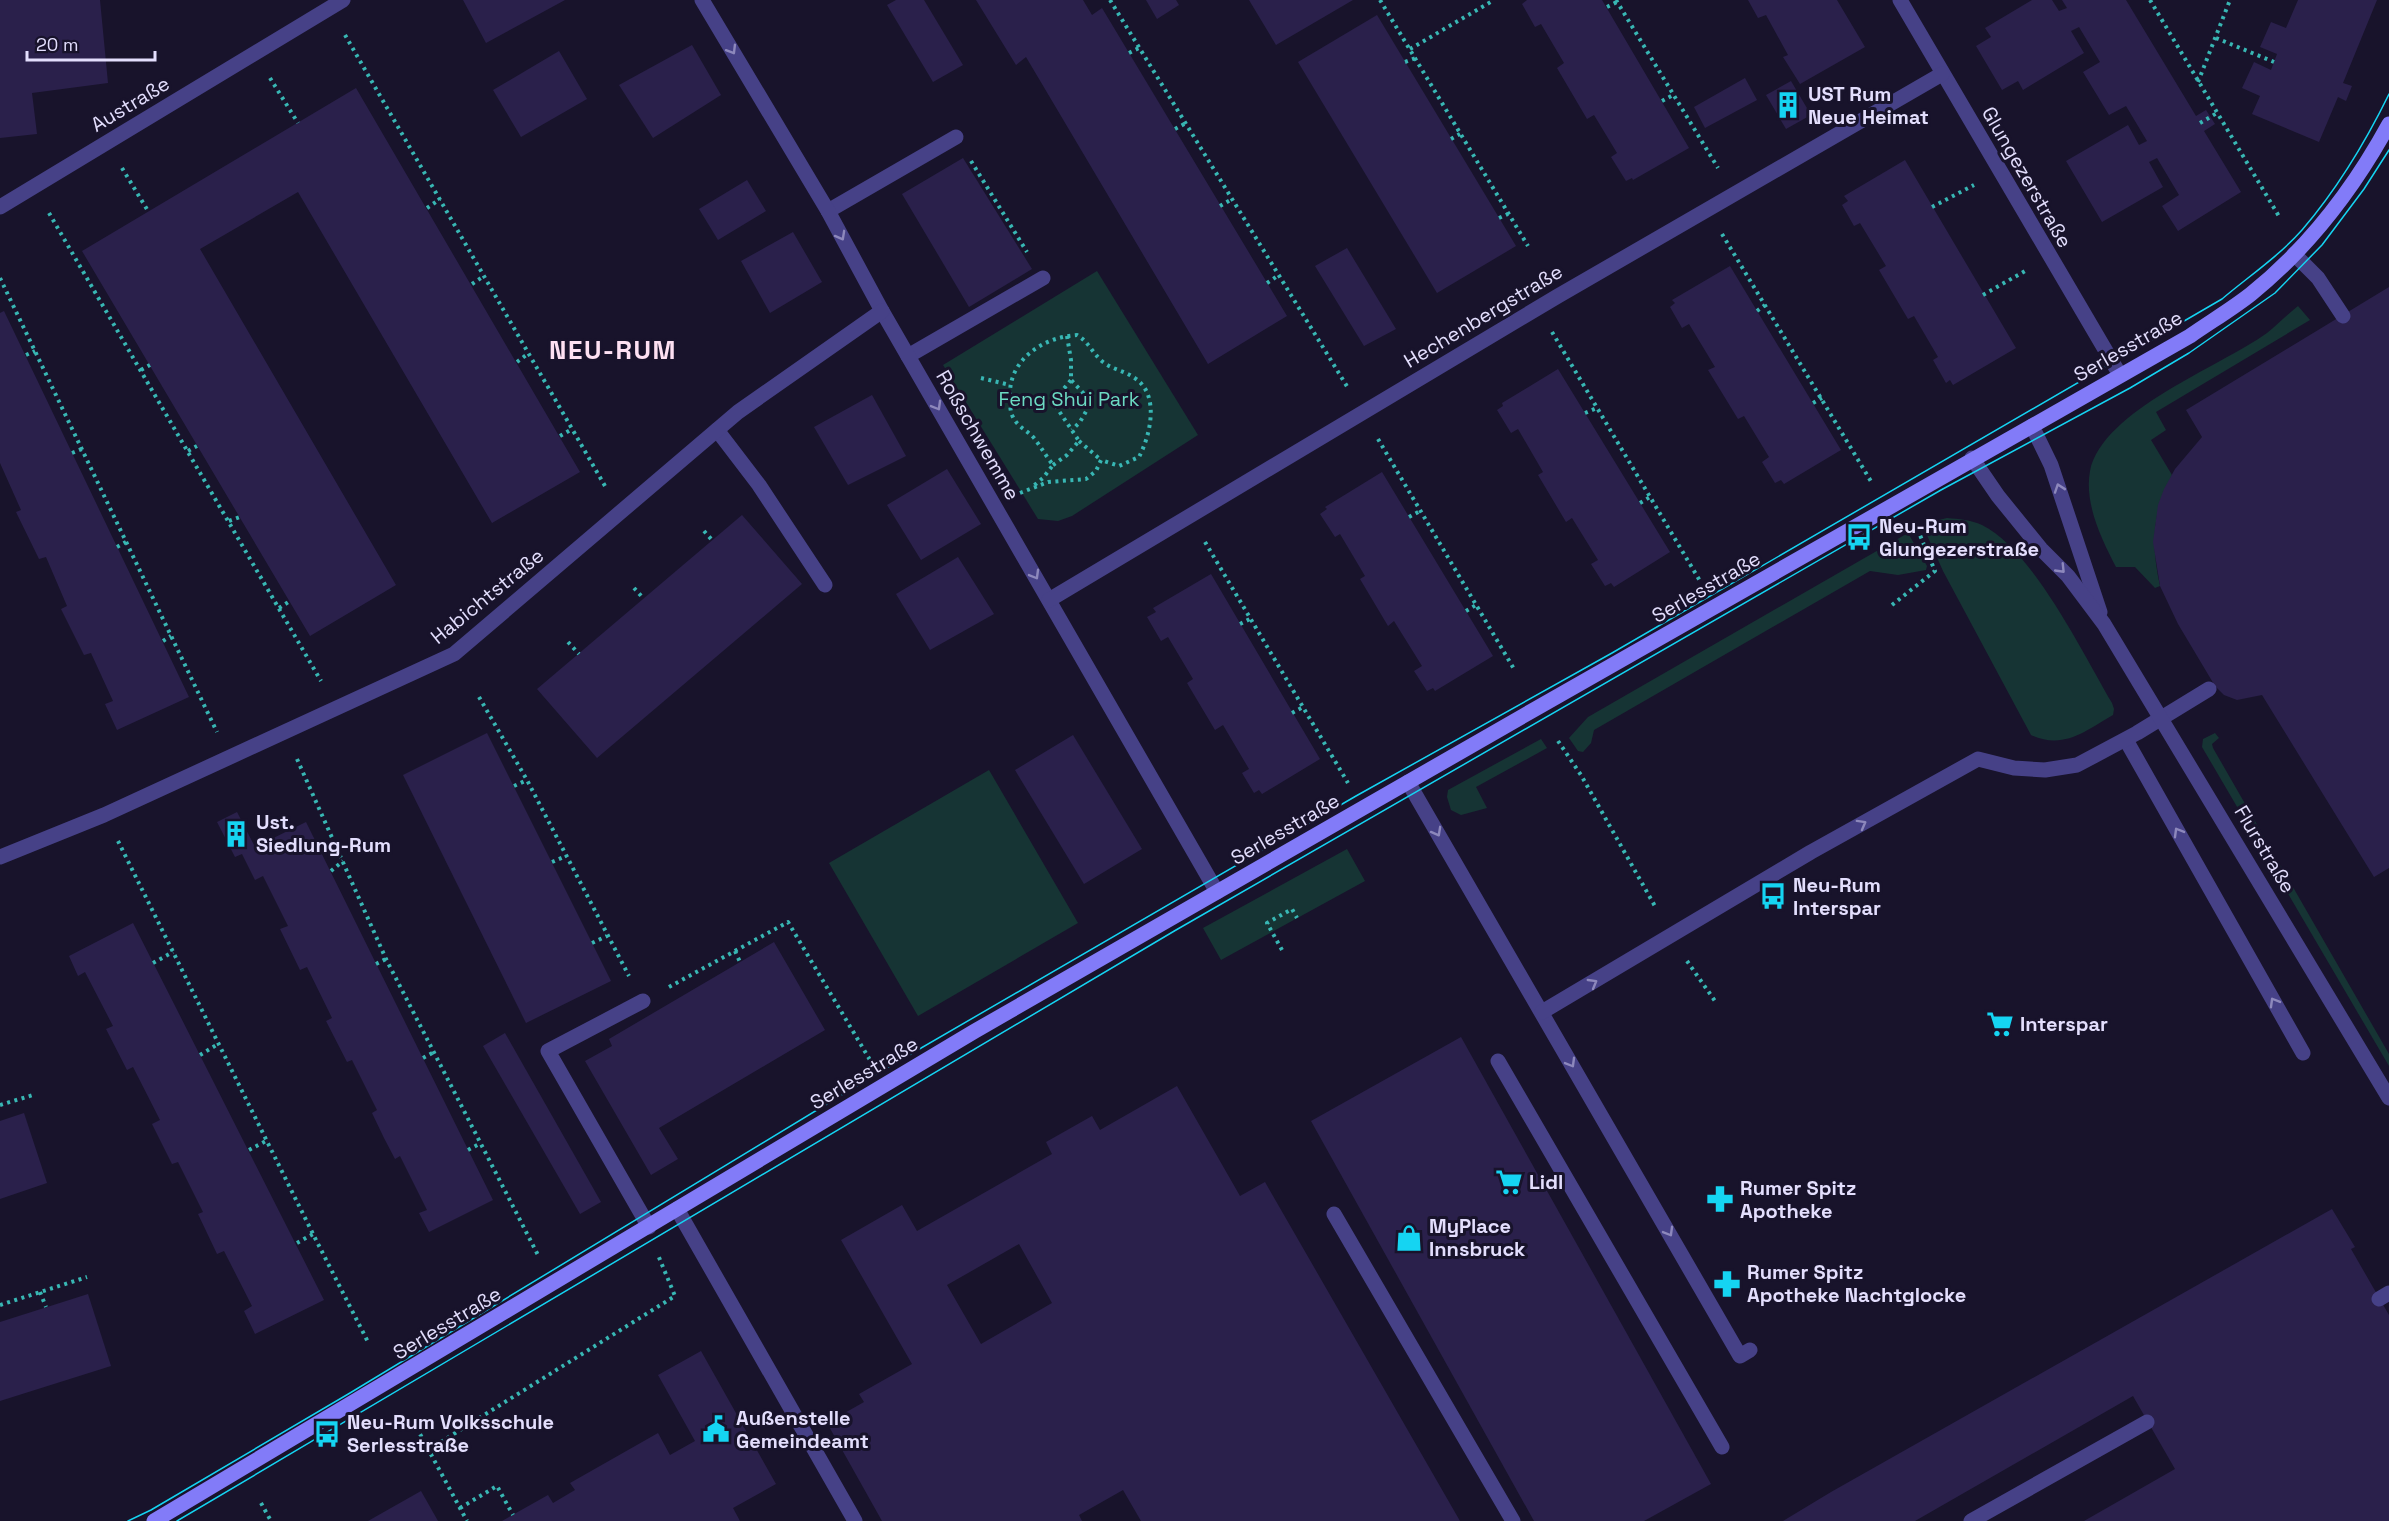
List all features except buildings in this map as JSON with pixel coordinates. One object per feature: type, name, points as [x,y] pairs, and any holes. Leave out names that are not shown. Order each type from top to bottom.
[{"type":"street","name":"Austraße","points":[[0,207],[343,0]]},
{"type":"street","name":"Roßschwemme","points":[[702,0],[828,212],[908,356],[1217,892]]},
{"type":"street","name":"Glungezerstraße","points":[[1900,0],[2120,375]]},
{"type":"street","name":"Hechenbergstraße","points":[[1049,600],[1538,308],[1942,74]]},
{"type":"street","name":"Serlesstraße","points":[[154,1521],[885,1085],[1972,458],[2190,336],[2242,299],[2294,254],[2315,232],[2353,183],[2389,124]]},
{"type":"street","points":[[828,212],[956,137]]},
{"type":"street","points":[[2294,254],[2318,279],[2343,316]]},
{"type":"street","points":[[908,356],[1043,279]]},
{"type":"street","name":"Habichtstraße","points":[[0,857],[104,814],[454,654],[738,412],[882,310]]},
{"type":"street","name":"Flurstraße","points":[[2031,426],[2051,465],[2104,624]]},
{"type":"street","points":[[717,430],[759,485],[825,585]]},
{"type":"street","name":"Flurstraße","points":[[1972,458],[1998,496],[2041,549],[2068,576],[2104,624],[2389,1098]]},
{"type":"street","points":[[1542,1012],[1811,852],[1978,759],[2014,768],[2045,770],[2077,765],[2126,740],[2209,689]]},
{"type":"street","points":[[2126,740],[2303,1053]]},
{"type":"street","points":[[1408,782],[1740,1356],[1750,1350]]},
{"type":"street","points":[[643,1001],[548,1051],[649,1227]]},
{"type":"street","points":[[1498,1060],[1722,1447]]},
{"type":"street","points":[[677,1209],[855,1521]]},
{"type":"street","points":[[1334,1214],[1513,1521]]},
{"type":"street","points":[[1971,1521],[2148,1422]]},
{"type":"path","points":[[1110,0],[1363,412],[1514,669]]},
{"type":"path","points":[[1380,0],[1528,246]]},
{"type":"path","points":[[1410,49],[1494,0]]},
{"type":"path","points":[[2150,0],[2280,218]]},
{"type":"path","points":[[2198,82],[2230,0]]},
{"type":"path","points":[[1606,7],[1616,1],[1734,194]]},
{"type":"path","points":[[330,8],[621,512]]},
{"type":"path","points":[[2216,38],[2274,62]]},
{"type":"path","points":[[1129,53],[1139,48]]},
{"type":"path","points":[[255,53],[298,123]]},
{"type":"path","points":[[1405,62],[1416,58]]},
{"type":"path","points":[[1662,101],[1673,94]]},
{"type":"path","points":[[2200,123],[2217,113]]},
{"type":"path","points":[[1175,129],[1186,123]]},
{"type":"path","points":[[1451,139],[1460,134]]},
{"type":"path","points":[[956,137],[998,209],[1043,279]]},
{"type":"path","points":[[106,143],[148,211]]},
{"type":"path","points":[[1932,207],[2000,170]]},
{"type":"path","points":[[34,186],[337,708]]},
{"type":"path","points":[[427,208],[440,199]]},
{"type":"path","points":[[1220,206],[1232,199]]},
{"type":"path","points":[[1707,210],[1872,483]]},
{"type":"path","points":[[1499,218],[1508,214]]},
{"type":"path","points":[[1983,295],[2049,257]]},
{"type":"path","points":[[1267,283],[1279,275]]},
{"type":"path","points":[[472,284],[484,276]]},
{"type":"path","points":[[0,278],[229,757]]},
{"type":"path","points":[[1757,310],[1765,305]]},
{"type":"path","points":[[1538,308],[1700,581]]},
{"type":"path","points":[[1053,465],[1033,437],[1019,427],[1012,414],[1010,385],[1024,358],[1035,348],[1066,336],[1077,335],[1086,340],[1101,360],[1136,378],[1145,386],[1149,397],[1150,427],[1147,442],[1139,457],[1119,466],[1101,460],[1079,441],[1057,408],[1057,397],[1071,380],[1071,360],[1066,336]]},
{"type":"path","points":[[26,356],[35,351]]},
{"type":"path","points":[[517,362],[529,353]]},
{"type":"path","points":[[141,370],[150,365]]},
{"type":"path","points":[[981,378],[1010,385]]},
{"type":"path","points":[[1071,380],[1085,395],[1088,408],[1080,423],[1072,430]]},
{"type":"path","points":[[1813,403],[1822,398]]},
{"type":"path","points":[[1585,413],[1597,408]]},
{"type":"path","points":[[560,436],[573,429]]},
{"type":"path","points":[[1031,488],[1053,465],[1068,455],[1079,441]]},
{"type":"path","points":[[188,451],[197,446]]},
{"type":"path","points":[[72,453],[82,449]]},
{"type":"path","points":[[995,507],[1031,488],[1048,482],[1086,479],[1096,471],[1101,460]]},
{"type":"path","points":[[1640,503],[1650,497]]},
{"type":"path","points":[[1409,517],[1420,511]]},
{"type":"path","points":[[1189,516],[1364,807]]},
{"type":"path","points":[[229,522],[240,517]]},
{"type":"path","points":[[1892,605],[1935,571],[1917,528]]},
{"type":"path","points":[[704,531],[712,540]]},
{"type":"path","points":[[117,547],[126,542]]},
{"type":"path","points":[[634,588],[644,598]]},
{"type":"path","points":[[279,608],[290,601]]},
{"type":"path","points":[[1466,611],[1476,605]]},
{"type":"path","points":[[1240,624],[1250,618]]},
{"type":"path","points":[[163,641],[171,636]]},
{"type":"path","points":[[568,642],[579,654]]},
{"type":"path","points":[[479,697],[526,780],[643,1001],[788,922],[885,1085]]},
{"type":"path","points":[[1292,713],[1303,707]]},
{"type":"path","points":[[285,732],[386,958],[554,1284]]},
{"type":"path","points":[[1557,741],[1581,775],[1671,936],[1715,1001]]},
{"type":"path","points":[[514,786],[526,780]]},
{"type":"path","points":[[104,814],[368,1342]]},
{"type":"path","points":[[552,862],[566,856]]},
{"type":"path","points":[[330,871],[343,861]]},
{"type":"path","points":[[1282,950],[1267,923],[1292,909],[1297,918]]},
{"type":"path","points":[[592,943],[607,936]]},
{"type":"path","points":[[735,951],[740,962]]},
{"type":"path","points":[[153,963],[173,952]]},
{"type":"path","points":[[376,964],[386,958]]},
{"type":"path","points":[[201,1055],[218,1044]]},
{"type":"path","points":[[423,1058],[434,1052]]},
{"type":"path","points":[[0,1105],[33,1095]]},
{"type":"path","points":[[249,1150],[266,1141]]},
{"type":"path","points":[[468,1150],[481,1143]]},
{"type":"path","points":[[297,1243],[313,1234]]},
{"type":"path","points":[[428,1450],[675,1296],[658,1259]]},
{"type":"path","points":[[0,1305],[87,1276]]},
{"type":"path","points":[[40,1292],[46,1307]]},
{"type":"path","points":[[413,1420],[467,1521]]},
{"type":"path","points":[[460,1508],[497,1486],[513,1515]]},
{"type":"path","points":[[261,1503],[271,1521]]},
{"type":"green space","name":"Feng Shui Park","points":[[1097,271],[1198,435],[1072,516],[1058,521],[1038,519],[943,365]]},
{"type":"green space","points":[[2298,306],[2310,320],[2156,412],[2166,430],[2151,440],[2172,475],[2160,502],[2155,529],[2155,557],[2160,586],[2155,588],[2135,567],[2116,567],[2100,533],[2090,496],[2090,471],[2099,449],[2116,429],[2139,410],[2165,392],[2267,333]]},
{"type":"green space","points":[[1947,518],[1982,525],[2001,538],[2020,556],[2038,579],[2072,632],[2112,703],[2113,715],[2074,737],[2054,740],[2031,735],[1943,571],[1922,524]]},
{"type":"green space","points":[[1908,533],[1927,566],[1926,570],[1898,575],[1870,571],[1594,730],[1591,743],[1583,752],[1578,751],[1569,738],[1588,717]]},
{"type":"green space","points":[[2215,733],[2219,738],[2212,744],[2213,748],[2389,1054],[2389,1066],[2202,747],[2203,739]]},
{"type":"green space","points":[[1541,739],[1547,748],[1476,787],[1487,808],[1461,815],[1451,810],[1447,797],[1448,790]]},
{"type":"green space","points":[[989,770],[1078,923],[918,1016],[829,863]]},
{"type":"green space","points":[[1347,849],[1365,881],[1221,960],[1203,928]]},
{"type":"tram line","points":[[128,1521],[151,1510],[350,1393],[878,1073],[1356,796],[1612,653],[2222,299],[2283,249],[2302,230],[2350,165],[2389,94]]},
{"type":"tram line","points":[[177,1521],[1176,930],[1941,490],[2130,388],[2189,353],[2275,293],[2322,245],[2364,189],[2389,150]]},
{"type":"place","name":"UST Rum Neue Heimat","points":[[1788,105]]},
{"type":"place","name":"Neu-Rum Glungezerstraße","points":[[1859,537]]},
{"type":"place","name":"Ust. Siedlung-Rum","points":[[236,834]]},
{"type":"place","name":"Neu-Rum Interspar","points":[[1773,896]]},
{"type":"place","name":"Interspar","points":[[2000,1024]]},
{"type":"place","name":"Lidl","points":[[1509,1182]]},
{"type":"place","name":"Rumer Spitz Apotheke","points":[[1720,1199]]},
{"type":"place","name":"MyPlace Innsbruck","points":[[1409,1238]]},
{"type":"place","name":"Rumer Spitz Apotheke Nachtglocke","points":[[1727,1284]]},
{"type":"place","name":"Außenstelle Gemeindeamt","points":[[716,1429]]},
{"type":"place","name":"Neu-Rum Volksschule Serlesstraße","points":[[327,1434]]},
{"type":"district","name":"NEU-RUM","points":[[613,350]]}]
